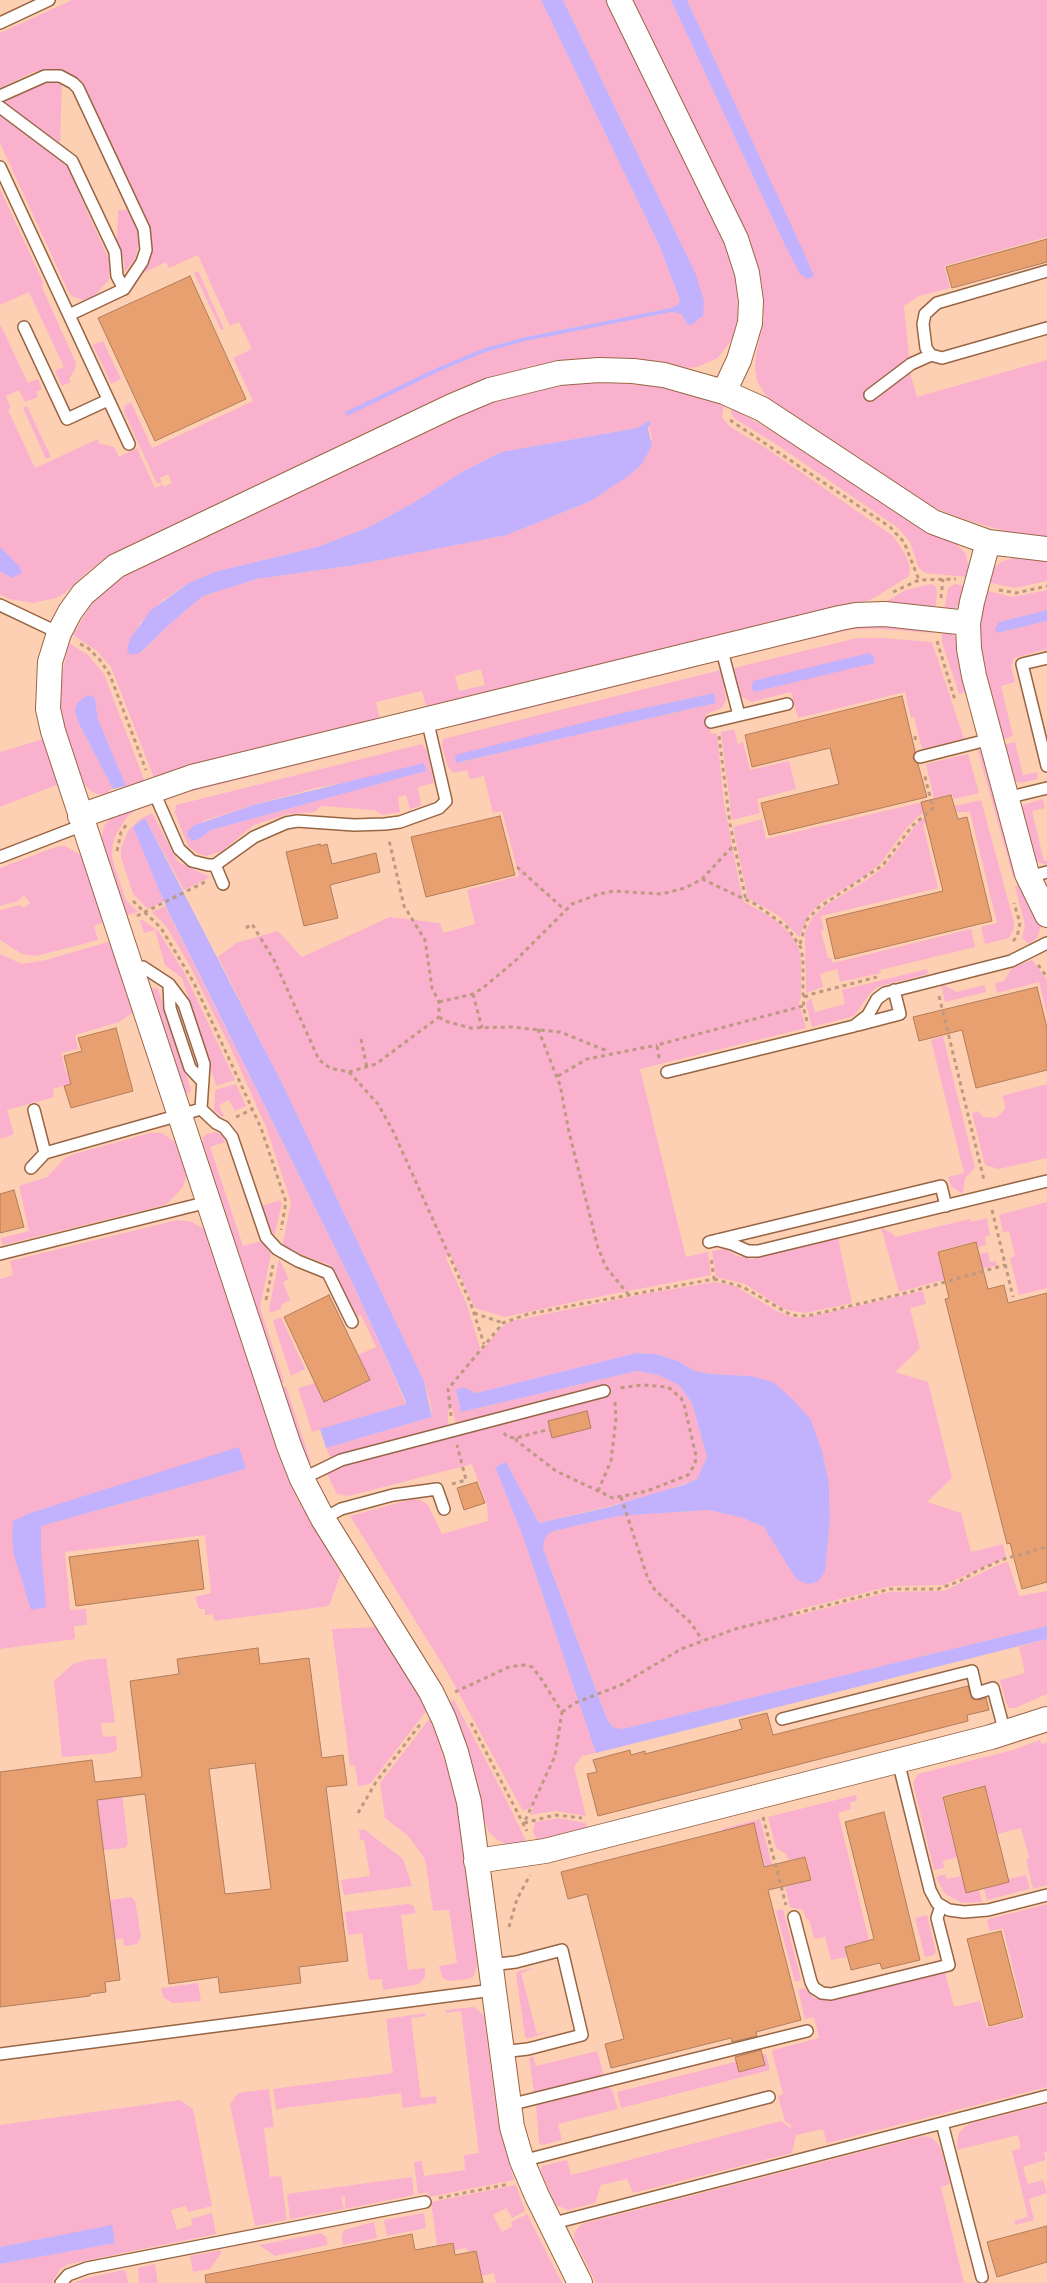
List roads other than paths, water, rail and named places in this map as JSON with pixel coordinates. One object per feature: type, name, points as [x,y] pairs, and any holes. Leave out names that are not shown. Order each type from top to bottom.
[{"type":"street","points":[[618,0],[736,239],[747,273],[751,301],[750,323],[729,394]]},
{"type":"street","points":[[580,2283],[525,2169],[509,2105],[468,1802],[450,1734],[446,1698],[323,1519],[302,1479],[289,1446],[208,1202],[190,1112],[132,970],[82,821],[48,709],[50,662],[59,633],[70,612],[83,594],[99,578],[129,558],[490,390],[559,373],[600,370],[664,376],[729,394],[762,409],[933,522],[988,542],[1047,549]]},
{"type":"street","points":[[988,542],[976,584],[968,623],[974,676],[1006,798],[1038,875],[1047,915]]},
{"type":"street","points":[[82,821],[156,798],[192,777],[427,718],[856,615],[885,614],[968,623]]},
{"type":"street","points":[[476,1861],[545,1852],[1004,1733],[1047,1719]]},
{"type":"lane","points":[[0,23],[49,0]]},
{"type":"lane","points":[[0,96],[45,76],[67,79],[78,88],[144,229],[146,250],[142,262],[124,289],[69,315]]},
{"type":"lane","points":[[0,107],[72,161],[114,252],[117,276],[124,289]]},
{"type":"lane","points":[[0,167],[129,444]]},
{"type":"lane","points":[[1047,271],[937,302],[928,308],[924,314],[923,324],[926,348],[931,355],[942,358],[1047,328]]},
{"type":"lane","points":[[24,327],[67,419],[108,400]]},
{"type":"lane","points":[[870,395],[911,364],[931,355]]},
{"type":"lane","points":[[0,605],[59,633]]},
{"type":"lane","points":[[722,647],[739,715]]},
{"type":"lane","points":[[1047,658],[1022,664],[1047,766]]},
{"type":"lane","points":[[713,721],[787,704]]},
{"type":"lane","points":[[156,798],[179,849],[192,861],[208,865],[215,865],[254,837],[292,822],[385,824],[422,815],[439,808],[446,802],[427,718]]},
{"type":"lane","points":[[920,757],[991,740]]},
{"type":"lane","points":[[1006,798],[1047,788]]},
{"type":"lane","points":[[0,857],[82,821]]},
{"type":"lane","points":[[215,865],[223,884]]},
{"type":"lane","points":[[854,1026],[868,1014],[877,999],[894,990],[1011,961],[1047,943]]},
{"type":"lane","points":[[132,970],[143,967],[169,984],[184,1004],[204,1064],[202,1082],[190,1112]]},
{"type":"lane","points":[[668,1072],[900,1014],[894,990]]},
{"type":"lane","points":[[34,1110],[45,1153]]},
{"type":"lane","points":[[31,1168],[45,1153],[190,1112],[224,1126],[232,1137],[266,1236],[277,1249],[298,1261],[328,1273],[352,1322]]},
{"type":"lane","points":[[946,1206],[941,1186],[713,1241],[732,1244],[748,1251],[758,1251],[946,1206],[1047,1181]]},
{"type":"lane","points":[[0,1254],[208,1202]]},
{"type":"lane","points":[[848,1208],[853,1228]]},
{"type":"lane","points":[[754,1231],[758,1251]]},
{"type":"lane","points":[[302,1479],[341,1460],[608,1390]]},
{"type":"lane","points":[[323,1519],[341,1509],[393,1495],[437,1489],[444,1509]]},
{"type":"lane","points":[[782,1719],[972,1671],[977,1693],[993,1688],[1004,1733]]},
{"type":"lane","points":[[898,1761],[930,1890],[937,1904],[949,1910],[964,1912],[988,1910],[1047,1895]]},
{"type":"lane","points":[[794,1917],[811,1982],[814,1988],[822,1993],[831,1994],[949,1965],[937,1918],[941,1906]]},
{"type":"lane","points":[[490,1965],[516,1962],[562,1950],[582,2035],[528,2048],[501,2052]]},
{"type":"lane","points":[[0,2054],[493,1990]]},
{"type":"lane","points":[[509,2105],[807,2031]]},
{"type":"lane","points":[[550,2224],[1047,2096]]},
{"type":"lane","points":[[525,2169],[769,2097]]},
{"type":"lane","points":[[942,2123],[982,2277]]},
{"type":"lane","points":[[61,2283],[68,2275],[87,2268],[425,2202]]}]
